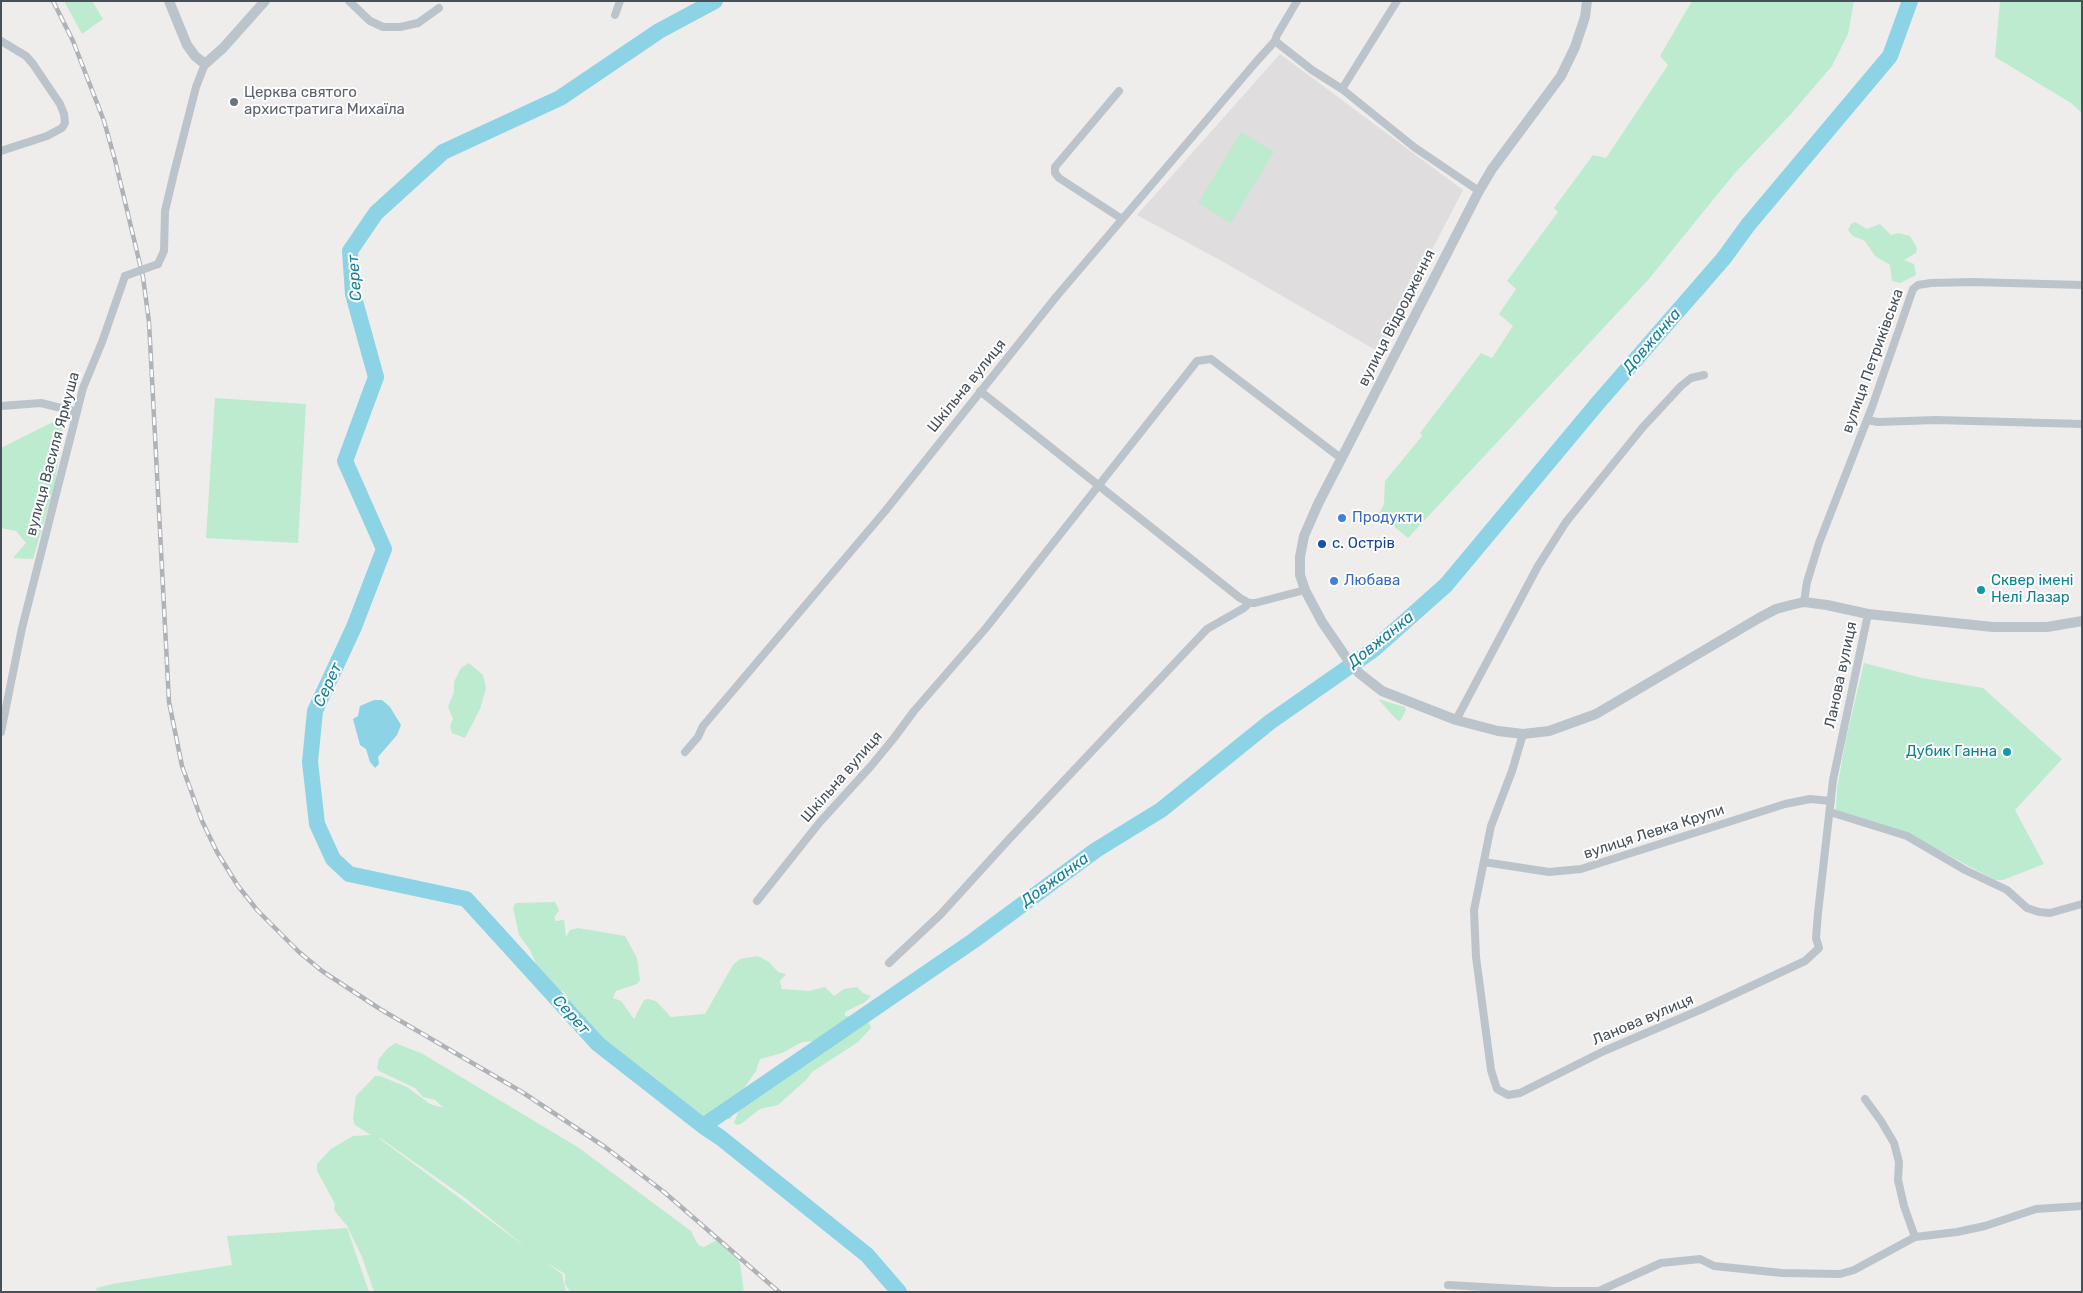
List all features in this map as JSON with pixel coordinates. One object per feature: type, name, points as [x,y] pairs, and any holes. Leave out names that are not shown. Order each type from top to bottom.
[{"type":"street","points":[[169,1],[187,45],[205,64],[223,48],[265,1]]},
{"type":"street","points":[[349,1],[370,21],[383,27],[400,27],[418,23],[439,8]]},
{"type":"street","points":[[615,15],[620,1]]},
{"type":"street","name":"Шкільна вулиця","points":[[685,752],[698,737],[703,726],[886,510],[980,391],[1122,219],[1275,41],[1297,1]]},
{"type":"street","points":[[1342,89],[1397,1]]},
{"type":"street","name":"вулиця Відродження","points":[[1587,1],[1585,17],[1575,47],[1561,76],[1492,169],[1478,191],[1318,504],[1304,536],[1300,557],[1300,575],[1304,590],[1322,622],[1359,674],[1382,691],[1456,720],[1480,727],[1524,734],[1549,731],[1596,714],[1758,618],[1776,609],[1804,602]]},
{"type":"street","points":[[1275,41],[1312,70],[1342,89],[1414,147],[1478,191]]},
{"type":"street","points":[[1,42],[26,56],[33,64],[60,104],[65,123],[62,128],[47,136],[1,151]]},
{"type":"street","name":"вулиця Василя Ярмуша","points":[[1,732],[22,628],[83,388],[102,342],[125,276],[158,264],[164,251],[165,211],[196,88],[205,64]]},
{"type":"street","points":[[1119,91],[1055,167],[1055,173],[1059,178],[1122,219]]},
{"type":"street","name":"вулиця Петриківська","points":[[1804,602],[1807,582],[1819,543],[1867,420],[1913,289],[1918,285],[1972,282],[2082,286]]},
{"type":"street","name":"Шкільна вулиця","points":[[757,901],[820,822],[871,766],[914,711],[986,628],[1197,361],[1210,359],[1342,459]]},
{"type":"street","points":[[1456,720],[1538,566],[1566,522],[1643,427],[1681,386],[1691,378],[1704,376]]},
{"type":"street","points":[[980,391],[1210,575],[1249,603]]},
{"type":"street","points":[[1,406],[41,404],[77,412]]},
{"type":"street","points":[[1867,420],[1878,422],[1936,420],[2082,424]]},
{"type":"street","points":[[889,963],[941,914],[1207,629],[1244,608],[1249,603],[1304,590]]},
{"type":"street","points":[[1804,602],[1868,614],[1994,627],[2047,628],[2082,621]]},
{"type":"street","name":"Ланова вулиця","points":[[1524,734],[1491,826],[1474,910],[1476,957],[1491,1070],[1497,1089],[1508,1095],[1520,1093],[1596,1055],[1702,1009],[1805,961],[1819,948],[1816,938],[1818,913],[1833,780],[1868,614]]},
{"type":"street","name":"вулиця Левка Крупи","points":[[1484,862],[1549,872],[1582,869],[1785,804],[1810,799],[1831,801]]},
{"type":"street","points":[[1830,812],[1907,836],[1965,870],[1993,882],[2006,890],[2027,908],[2038,912],[2050,913],[2082,904]]},
{"type":"street","points":[[1865,1100],[1881,1121],[1894,1143],[1899,1162],[1898,1180],[1906,1213],[1915,1237]]},
{"type":"street","points":[[1448,1285],[1554,1291],[1599,1291],[1661,1264],[1700,1259],[1714,1266],[1782,1273],[1840,1274],[1854,1270],[1915,1237],[1976,1228],[2036,1209],[2082,1206]]},
{"type":"shaded area","points":[[1280,54],[1463,190],[1379,352],[1227,264],[1137,215]]},
{"type":"green space","points":[[64,1],[92,1],[103,19],[82,34]]},
{"type":"green space","points":[[1692,1],[1854,1],[1848,34],[1832,66],[1790,115],[1734,174],[1648,280],[1408,538],[1379,514],[1384,504],[1385,481],[1422,436],[1420,433],[1481,353],[1492,358],[1513,326],[1499,314],[1516,289],[1507,281],[1558,212],[1554,208],[1593,155],[1606,158],[1668,65],[1660,56]]},
{"type":"green space","points":[[2000,1],[2082,1],[2082,113],[2071,103],[1995,57]]},
{"type":"green space","points":[[1241,132],[1274,152],[1231,223],[1198,203]]},
{"type":"green space","points":[[1855,222],[1867,229],[1880,224],[1891,235],[1898,233],[1910,236],[1917,248],[1916,253],[1904,260],[1914,264],[1916,275],[1900,283],[1892,281],[1890,265],[1875,256],[1865,241],[1853,236],[1848,230],[1851,224]]},
{"type":"green space","points":[[215,398],[306,404],[298,543],[206,538]]},
{"type":"green space","points":[[57,420],[62,422],[63,425],[55,484],[33,559],[13,558],[26,543],[16,531],[1,528],[1,448]]},
{"type":"green space","points":[[469,663],[483,675],[486,688],[480,709],[465,738],[452,733],[450,726],[453,719],[448,707],[454,692],[454,682],[461,668]]},
{"type":"green space","points":[[1864,663],[1922,678],[1983,688],[2062,759],[2015,810],[2044,864],[2003,880],[1995,880],[1903,831],[1836,810],[1837,789],[1846,739]]},
{"type":"green space","points":[[1378,699],[1405,707],[1406,710],[1401,720],[1396,719]]},
{"type":"green space","points":[[555,902],[559,910],[554,918],[556,921],[564,920],[566,937],[570,930],[578,928],[625,936],[637,958],[640,980],[637,984],[616,991],[613,998],[621,1001],[634,1019],[644,1000],[648,999],[656,1001],[671,1017],[705,1014],[733,965],[740,959],[758,956],[769,962],[778,972],[786,974],[780,981],[782,989],[809,991],[825,987],[834,996],[844,989],[857,987],[863,993],[871,996],[865,1002],[845,1012],[845,1016],[867,1018],[871,1028],[858,1042],[812,1072],[806,1080],[778,1105],[760,1109],[741,1124],[737,1125],[734,1123],[744,1096],[774,1069],[815,1041],[802,1042],[782,1053],[760,1059],[756,1071],[737,1098],[731,1119],[695,1120],[668,1099],[650,1092],[636,1064],[609,1054],[594,1028],[575,1014],[565,993],[544,982],[530,950],[519,935],[513,907],[516,903]]},
{"type":"green space","points":[[395,1043],[423,1054],[579,1148],[691,1231],[700,1246],[704,1247],[720,1240],[736,1256],[740,1264],[744,1292],[570,1292],[565,1284],[565,1274],[544,1261],[562,1274],[566,1292],[374,1292],[362,1257],[347,1226],[334,1210],[335,1204],[317,1171],[317,1164],[331,1149],[353,1136],[371,1135],[355,1125],[353,1119],[356,1096],[375,1076],[380,1076],[407,1087],[430,1104],[444,1108],[435,1100],[423,1097],[415,1088],[379,1071],[377,1068],[379,1059]],"holes":[[[380,1138],[464,1197],[527,1248]]]},
{"type":"green space","points":[[347,1228],[369,1292],[97,1292],[96,1288],[232,1265],[227,1236]]},
{"type":"water","points":[[374,700],[382,700],[390,707],[401,725],[397,735],[378,757],[379,764],[375,768],[370,762],[366,749],[360,745],[353,719],[358,716],[360,706]]},
{"type":"waterway","name":"Серет","points":[[715,1],[659,31],[560,98],[443,152],[376,213],[350,251],[353,294],[376,377],[345,461],[384,549],[354,627],[315,711],[310,762],[317,824],[333,859],[349,874],[466,899],[598,1044],[721,1138],[867,1255],[899,1292]]},
{"type":"waterway","name":"Довжанка","points":[[703,1126],[973,941],[1096,850],[1161,810],[1270,722],[1373,650],[1446,585],[1597,404],[1724,258],[1748,225],[1890,56],[1910,1]]},
{"type":"railway","points":[[53,1],[73,41],[104,121],[143,277],[149,322],[169,702],[182,766],[202,821],[217,852],[238,886],[258,911],[299,952],[322,971],[380,1009],[522,1092],[605,1147],[664,1192],[779,1292]]},
{"type":"place","name":"Церква святого архистратига Михаїла","points":[[234,102]]},
{"type":"place","name":"Продукти","points":[[1342,518]]},
{"type":"place","name":"с. Острів","points":[[1322,544]]},
{"type":"place","name":"Любава","points":[[1334,581]]},
{"type":"place","name":"Сквер імені Нелі Лазар","points":[[1981,590]]},
{"type":"place","name":"Дубик Ганна","points":[[2007,752]]}]
